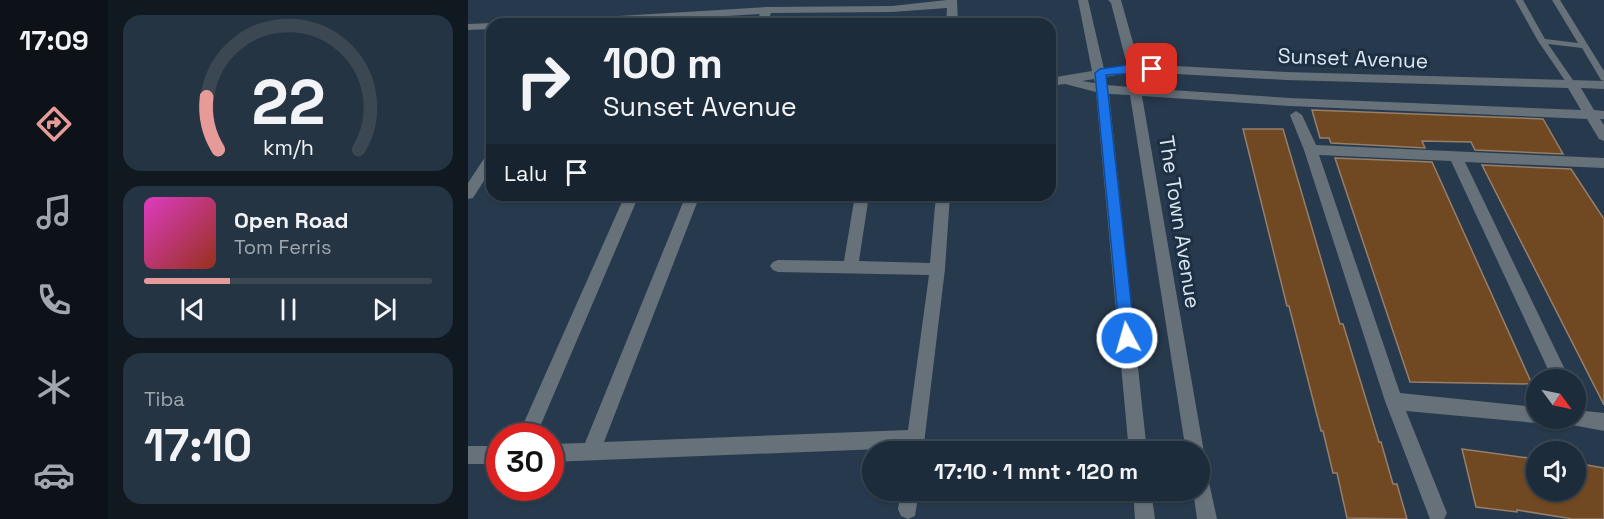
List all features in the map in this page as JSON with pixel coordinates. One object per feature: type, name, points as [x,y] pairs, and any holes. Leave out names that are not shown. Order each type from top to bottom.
[{"type":"street","points":[[1083,0],[1102,89],[1137,441]]},
{"type":"street","name":"The Town Avenue","points":[[1114,0],[1134,68],[1135,90],[1193,441]]},
{"type":"street","points":[[715,18],[767,10],[892,9],[952,2],[952,18]]},
{"type":"street","points":[[890,18],[892,9]]},
{"type":"street","points":[[764,18],[767,10]]},
{"type":"street","points":[[468,27],[486,26]]},
{"type":"street","name":"Sunset Avenue","points":[[1064,81],[1134,68],[1510,84],[1604,85]]},
{"type":"street","points":[[1056,82],[1064,81],[1102,89],[1290,102],[1597,115]]},
{"type":"street","points":[[1571,83],[1597,115],[1604,136]]},
{"type":"street","points":[[1296,115],[1311,150],[1394,401],[1437,513]]},
{"type":"street","points":[[1311,150],[1602,167]]},
{"type":"street","points":[[1456,157],[1557,369]]},
{"type":"street","points":[[468,194],[486,166]]},
{"type":"street","points":[[533,423],[629,201]]},
{"type":"street","points":[[591,452],[691,201]]},
{"type":"street","points":[[850,268],[861,201]]},
{"type":"street","points":[[915,441],[937,269],[943,201]]},
{"type":"street","points":[[778,266],[937,269]]},
{"type":"street","points":[[1394,401],[1526,414]]},
{"type":"street","points":[[1586,418],[1604,422]]},
{"type":"street","points":[[564,453],[862,446]]},
{"type":"street","points":[[468,455],[486,455]]},
{"type":"street","points":[[1143,501],[1145,519]]},
{"type":"street","points":[[1204,501],[1207,519]]},
{"type":"lane","points":[[1519,0],[1542,41],[1571,83]]},
{"type":"lane","points":[[1556,0],[1604,78]]},
{"type":"lane","points":[[1542,41],[1583,46]]},
{"type":"building","points":[[1312,110],[1543,119],[1563,154],[1475,150],[1471,142],[1422,141],[1425,148],[1331,143],[1329,138],[1320,138]]},
{"type":"building","points":[[1243,129],[1283,129],[1340,324],[1343,324],[1379,442],[1381,442],[1393,484],[1397,484],[1407,519],[1347,518],[1337,473],[1333,473],[1289,306],[1287,306]]},
{"type":"building","points":[[1335,158],[1432,162],[1526,371],[1526,384],[1410,382]]},
{"type":"building","points":[[1482,165],[1571,169],[1604,219],[1604,405]]},
{"type":"building","points":[[1462,449],[1526,458],[1526,501],[1586,501],[1586,465],[1604,468],[1604,519],[1573,519],[1517,510],[1517,512],[1476,507]]},
{"type":"route","points":[[1127,338],[1100,73],[1134,68],[1152,69]]}]
